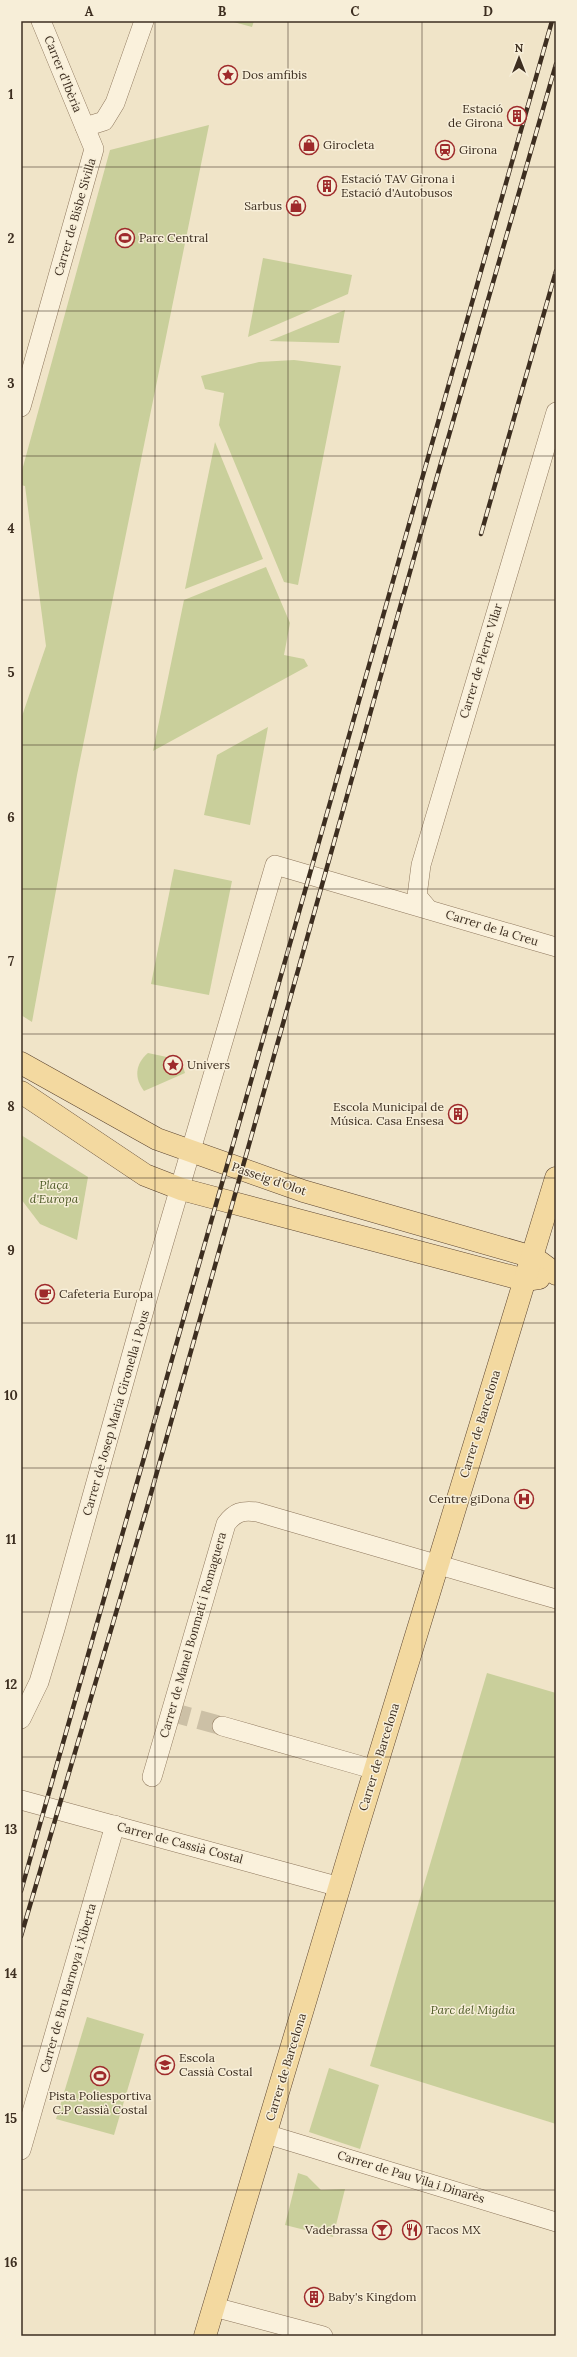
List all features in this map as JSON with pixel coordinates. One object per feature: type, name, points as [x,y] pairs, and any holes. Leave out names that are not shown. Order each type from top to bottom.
[{"type":"main road","name":"Passeig d'Olot","points":[[21,1063],[157,1139],[303,1191],[533,1257]]},
{"type":"main road","points":[[21,1092],[145,1175],[181,1189],[525,1280],[556,1275]]},
{"type":"main road","name":"Carrer de Barcelona","points":[[205,2336],[437,1565],[533,1257],[556,1178]]},
{"type":"main road","points":[[533,1257],[556,1275]]},
{"type":"street","name":"Carrer d'Ibèria","points":[[41,21],[85,127]]},
{"type":"street","points":[[85,127],[104,120],[115,103],[144,21]]},
{"type":"street","name":"Carrer de Bisbe Sivilla","points":[[21,407],[94,149],[85,127]]},
{"type":"street","name":"Carrer de Pierre Vilar","points":[[428,909],[417,896],[421,865],[556,412]]},
{"type":"street","name":"Carrer de Josep Maria Gironella i Pous","points":[[21,1719],[40,1682],[150,1289],[192,1152],[275,865],[428,909]]},
{"type":"street","name":"Carrer de la Creu","points":[[428,909],[556,947]]},
{"type":"street","name":"Carrer de Manel Bonmatí i Romaguera","points":[[152,1777],[226,1524],[232,1516],[240,1511],[257,1512],[556,1599]]},
{"type":"street","points":[[222,1726],[376,1770]]},
{"type":"street","name":"Carrer de Cassià Costal","points":[[21,1800],[340,1887]]},
{"type":"street","name":"Carrer de Bru Barnoya i Xiberta","points":[[21,2150],[115,1825]]},
{"type":"street","name":"Carrer de Pau Vila i Dinarès","points":[[266,2134],[556,2222]]},
{"type":"street","points":[[214,2307],[323,2336]]},
{"type":"green space","points":[[230,21],[254,21],[252,27]]},
{"type":"green space","name":"Parc Central","points":[[209,125],[77,775],[32,1022],[21,1015],[21,719],[46,646],[25,486],[21,485],[21,474],[110,150]]},
{"type":"green space","points":[[263,258],[352,275],[348,294],[248,337]]},
{"type":"green space","points":[[345,310],[339,343],[269,341]]},
{"type":"green space","points":[[294,360],[341,366],[298,585],[284,582],[219,425],[224,393],[205,389],[201,376],[259,362]]},
{"type":"green space","points":[[215,442],[263,559],[185,589]]},
{"type":"green space","points":[[266,567],[290,623],[284,655],[304,659],[308,666],[153,751],[184,600]]},
{"type":"green space","points":[[268,727],[250,825],[204,815],[217,755]]},
{"type":"green space","points":[[174,869],[232,881],[209,995],[151,984]]},
{"type":"green space","points":[[148,1053],[181,1060],[185,1073],[144,1091],[137,1076],[137,1071],[140,1062]]},
{"type":"green space","name":"Plaça d'Europa","points":[[21,1135],[88,1177],[77,1240],[40,1224],[21,1199]]},
{"type":"green space","name":"Parc del Migdia","points":[[487,1673],[556,1693],[556,2124],[370,2066]]},
{"type":"green space","name":"Pista Poliesportiva C.P Cassià Costal","points":[[87,2017],[144,2034],[114,2135],[56,2119]]},
{"type":"green space","points":[[329,2068],[379,2085],[360,2149],[309,2132]]},
{"type":"green space","points":[[298,2173],[307,2176],[321,2190],[345,2189],[333,2237],[285,2225]]},
{"type":"tunnel","points":[[171,1712],[222,1726]]},
{"type":"railway","points":[[21,1891],[552,21]]},
{"type":"railway","points":[[21,1936],[148,1504],[426,515],[556,64]]},
{"type":"railway","points":[[481,534],[556,271]]},
{"type":"place","name":"Dos amfibis","points":[[228,75]]},
{"type":"place","name":"Estació de Girona","points":[[517,116]]},
{"type":"place","name":"Girocleta","points":[[309,145]]},
{"type":"place","name":"Girona","points":[[445,150]]},
{"type":"place","name":"Estació TAV Girona i Estació d'Autobusos","points":[[327,186]]},
{"type":"place","name":"Sarbus","points":[[296,206]]},
{"type":"place","name":"Parc Central","points":[[125,238]]},
{"type":"place","name":"Univers","points":[[173,1065]]},
{"type":"place","name":"Escola Municipal de Música. Casa Ensesa","points":[[458,1114]]},
{"type":"place","name":"Cafeteria Europa","points":[[45,1294]]},
{"type":"place","name":"Centre giDona","points":[[524,1499]]},
{"type":"place","name":"Escola Cassià Costal","points":[[165,2065]]},
{"type":"place","name":"Pista Poliesportiva C.P Cassià Costal","points":[[100,2076]]},
{"type":"place","name":"Vadebrassa","points":[[382,2230]]},
{"type":"place","name":"Tacos MX","points":[[412,2230]]},
{"type":"place","name":"Baby's Kingdom","points":[[314,2297]]}]
